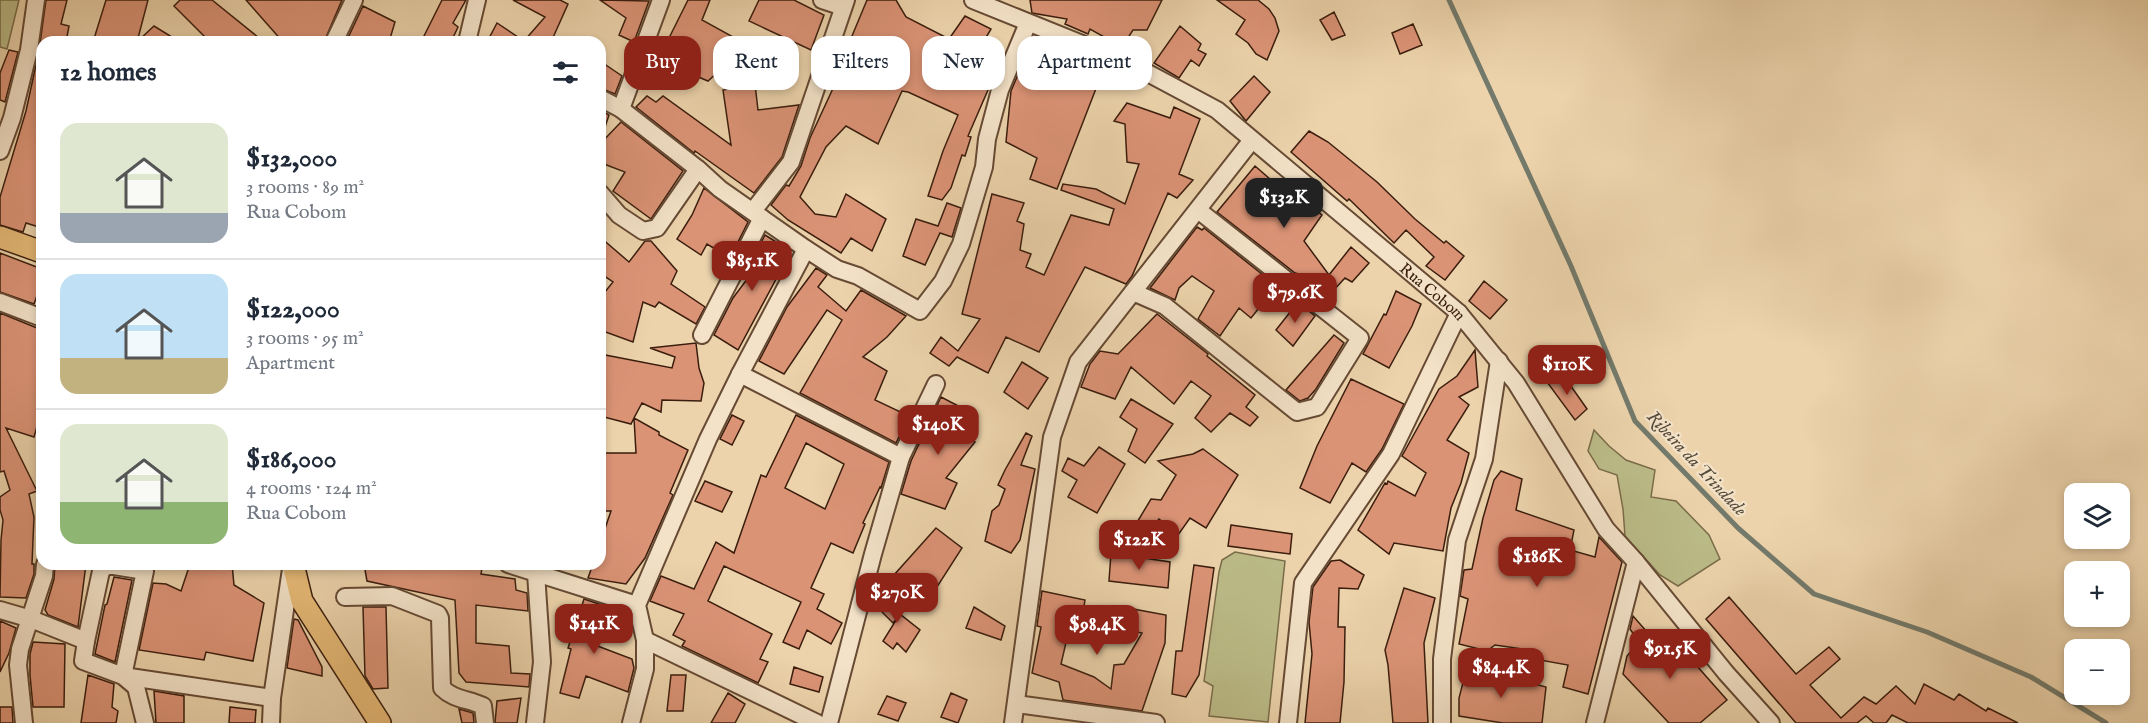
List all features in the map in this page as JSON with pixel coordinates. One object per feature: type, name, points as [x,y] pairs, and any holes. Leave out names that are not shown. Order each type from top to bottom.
[{"type":"main road","points":[[0,237],[36,250]]},
{"type":"main road","points":[[294,570],[302,601],[380,723]]},
{"type":"street","points":[[0,151],[6,115],[35,51],[36,0]]},
{"type":"street","points":[[337,36],[354,0]]},
{"type":"street","points":[[468,36],[477,0]]},
{"type":"street","points":[[621,109],[661,0]]},
{"type":"street","points":[[702,335],[757,214],[791,162],[844,4],[822,0]]},
{"type":"street","name":"Rua Cobom","points":[[973,0],[1129,63],[1217,110],[1459,313],[1516,383],[1606,529],[1636,562],[1726,673],[1771,723]]},
{"type":"street","points":[[606,101],[621,109],[720,189],[806,249],[837,269],[858,276],[920,311],[943,281],[961,244],[984,168],[987,139],[1000,90],[1028,24]]},
{"type":"street","points":[[1013,723],[1052,437],[1078,362],[1252,140]]},
{"type":"street","points":[[606,200],[619,214],[643,231],[657,228],[698,169]]},
{"type":"street","points":[[1133,292],[1165,306],[1297,412],[1317,407],[1360,338],[1198,210]]},
{"type":"street","points":[[631,723],[645,669],[645,640],[637,605],[708,439],[806,249]]},
{"type":"street","points":[[0,303],[36,311]]},
{"type":"street","points":[[1288,723],[1303,583],[1391,454],[1459,313]]},
{"type":"street","points":[[1443,723],[1442,659],[1457,540],[1484,459],[1499,361]]},
{"type":"street","points":[[740,374],[901,457]]},
{"type":"street","points":[[829,723],[901,457],[936,384]]},
{"type":"street","points":[[1596,723],[1636,562]]},
{"type":"street","points":[[24,723],[18,665],[20,649],[44,570]]},
{"type":"street","points":[[102,570],[82,659],[84,663],[123,676],[272,698]]},
{"type":"street","points":[[123,676],[145,571],[140,570]]},
{"type":"street","points":[[271,723],[272,698],[292,570]]},
{"type":"street","points":[[527,570],[637,605]]},
{"type":"street","points":[[535,723],[542,662],[536,573]]},
{"type":"street","points":[[345,597],[392,596],[438,614],[442,688],[460,700],[475,702],[483,706],[485,723]]},
{"type":"street","points":[[0,609],[86,641]]},
{"type":"street","points":[[645,640],[817,723]]},
{"type":"street","points":[[123,676],[136,687],[145,723]]},
{"type":"street","points":[[1016,704],[1156,723]]},
{"type":"green space","points":[[0,0],[19,0],[7,49],[0,47]]},
{"type":"green space","points":[[1594,430],[1626,460],[1655,470],[1651,497],[1676,501],[1709,535],[1720,559],[1678,586],[1660,575],[1625,536],[1617,475],[1599,469],[1588,451]]},
{"type":"green space","points":[[1235,552],[1285,561],[1268,722],[1209,716],[1213,686],[1204,681],[1219,572],[1222,560]]},
{"type":"building","points":[[46,0],[67,0],[61,24],[69,26],[67,36],[41,36]]},
{"type":"building","points":[[106,0],[148,0],[139,36],[95,36]]},
{"type":"building","points":[[180,0],[212,0],[257,36],[204,36],[174,6]]},
{"type":"building","points":[[246,0],[342,0],[327,36],[278,36]]},
{"type":"building","points":[[442,0],[466,0],[453,23],[458,27],[454,36],[424,36]]},
{"type":"building","points":[[513,0],[560,0],[568,4],[554,36],[528,36],[545,17]]},
{"type":"building","points":[[600,0],[649,1],[636,36],[624,37],[619,35],[626,18]]},
{"type":"building","points":[[688,0],[710,0],[702,20],[731,36],[713,36],[713,76],[708,81],[701,78],[701,36],[670,36]]},
{"type":"building","points":[[759,0],[794,0],[824,15],[816,36],[811,36],[811,50],[799,44],[799,36],[781,36],[749,21]]},
{"type":"building","points":[[867,0],[896,0],[906,17],[943,36],[922,36],[922,90],[988,90],[968,136],[971,137],[965,156],[962,155],[951,188],[942,200],[928,196],[958,115],[908,92],[902,91],[878,144],[846,126],[826,147],[800,197],[815,214],[836,217],[846,194],[886,219],[872,251],[851,238],[841,253],[788,220],[771,205],[786,185],[789,186],[801,166],[810,138],[832,90],[910,90],[910,36],[852,36]]},
{"type":"building","points":[[1030,0],[1162,0],[1147,30],[1133,30],[1129,36],[1102,36],[1090,29],[1088,34],[1065,24],[1067,19],[1032,13]]},
{"type":"building","points":[[1217,0],[1258,0],[1269,9],[1279,31],[1267,60],[1256,54],[1248,43],[1236,34],[1245,20]]},
{"type":"building","points":[[363,6],[395,22],[391,36],[349,36]]},
{"type":"building","points":[[1334,12],[1345,35],[1332,40],[1320,20]]},
{"type":"building","points":[[965,16],[991,29],[987,36],[951,36]]},
{"type":"building","points":[[497,23],[516,36],[490,36]]},
{"type":"building","points":[[1413,24],[1422,45],[1400,54],[1392,33]]},
{"type":"building","points":[[154,26],[170,36],[143,36]]},
{"type":"building","points":[[1180,26],[1201,44],[1198,50],[1206,54],[1199,66],[1191,60],[1179,78],[1154,63]]},
{"type":"building","points":[[9,50],[18,52],[5,102],[0,100],[0,73]]},
{"type":"building","points":[[36,65],[36,226],[26,223],[23,232],[0,225],[0,197],[26,111]]},
{"type":"building","points":[[606,65],[622,76],[615,94],[606,90]]},
{"type":"building","points":[[1254,76],[1270,92],[1246,121],[1230,101]]},
{"type":"building","points":[[1017,77],[1017,90],[1095,90],[1057,189],[1030,179],[1037,158],[1006,142],[1011,91]]},
{"type":"building","points":[[723,90],[756,90],[758,110],[799,105],[782,157],[754,193],[695,151],[694,153],[636,107],[647,96],[656,102],[663,96],[731,145]]},
{"type":"building","points":[[1127,103],[1170,118],[1174,107],[1200,119],[1179,174],[1193,180],[1177,198],[1168,193],[1132,276],[1126,284],[1085,267],[1039,352],[1006,337],[988,373],[957,357],[949,366],[930,353],[941,337],[958,351],[980,319],[962,314],[992,194],[1024,203],[1017,221],[1024,224],[1020,250],[1031,254],[1026,267],[1044,275],[1071,215],[1109,225],[1114,209],[1061,190],[1063,184],[1096,189],[1125,204],[1139,164],[1127,162],[1125,124],[1114,121]]},
{"type":"building","points":[[621,122],[683,171],[651,219],[613,191],[625,172],[606,165],[606,138]]},
{"type":"building","points":[[1309,131],[1328,142],[1377,182],[1415,219],[1464,256],[1445,280],[1426,266],[1434,257],[1406,230],[1394,243],[1349,199],[1347,201],[1291,152]]},
{"type":"building","points":[[1255,166],[1301,206],[1304,201],[1322,215],[1304,241],[1329,275],[1351,247],[1369,263],[1352,282],[1345,278],[1331,293],[1322,284],[1325,281],[1295,273],[1217,212]]},
{"type":"building","points":[[704,188],[748,222],[730,258],[707,244],[701,255],[677,239],[692,215]]},
{"type":"building","points":[[947,203],[961,208],[952,237],[940,233],[925,265],[903,256],[916,219],[938,226]]},
{"type":"building","points":[[1197,227],[1202,230],[1204,228],[1276,287],[1251,318],[1239,308],[1220,336],[1198,319],[1214,291],[1192,276],[1179,288],[1175,300],[1150,288]]},
{"type":"building","points":[[765,235],[786,248],[788,257],[738,350],[714,335],[733,298],[748,278],[745,276],[747,269]]},
{"type":"building","points":[[645,241],[651,241],[677,271],[671,284],[705,307],[696,324],[659,302],[655,307],[643,302],[633,342],[606,332],[606,291],[613,282],[606,277],[606,242],[629,262]]},
{"type":"building","points":[[0,253],[36,267],[34,304],[0,292]]},
{"type":"building","points":[[816,268],[827,275],[818,287],[846,311],[861,290],[906,316],[887,337],[863,357],[887,371],[875,400],[909,416],[896,443],[800,393],[842,320],[827,310],[784,374],[759,361],[787,307]]},
{"type":"building","points":[[1484,281],[1507,300],[1490,319],[1469,301]]},
{"type":"building","points":[[1396,291],[1421,304],[1389,368],[1363,354],[1384,314],[1386,315]]},
{"type":"building","points":[[1298,302],[1315,316],[1293,346],[1276,330]]},
{"type":"building","points":[[0,313],[36,328],[36,430],[34,437],[6,428],[36,489],[36,491],[29,494],[34,517],[32,564],[34,564],[34,574],[26,598],[0,597],[3,520],[0,497],[10,490],[4,471],[0,472]]},
{"type":"building","points":[[1157,314],[1255,395],[1246,407],[1258,417],[1250,426],[1230,413],[1211,432],[1195,418],[1211,396],[1191,381],[1174,404],[1131,367],[1115,399],[1081,387],[1090,364],[1100,351],[1118,354]]},
{"type":"building","points":[[1334,335],[1344,343],[1316,389],[1308,398],[1300,401],[1286,390]]},
{"type":"building","points":[[696,343],[699,368],[704,383],[701,401],[662,400],[661,412],[642,403],[631,424],[606,418],[606,355],[672,368],[675,357],[650,348]]},
{"type":"building","points":[[1475,350],[1478,387],[1459,397],[1469,405],[1447,440],[1469,453],[1451,508],[1443,551],[1394,543],[1389,554],[1358,530],[1388,481],[1415,496],[1426,473],[1402,456],[1439,389],[1457,376]]},
{"type":"building","points":[[1022,362],[1048,378],[1028,409],[1004,392]]},
{"type":"building","points":[[1561,372],[1587,409],[1575,420],[1547,382]]},
{"type":"building","points":[[1351,379],[1404,404],[1382,449],[1366,472],[1352,463],[1330,503],[1300,488],[1317,446]]},
{"type":"building","points":[[941,397],[970,412],[959,433],[975,442],[946,478],[957,483],[945,509],[901,494],[911,461]]},
{"type":"building","points":[[1131,399],[1173,424],[1145,463],[1128,451],[1137,429],[1120,417]]},
{"type":"building","points":[[732,415],[744,421],[732,445],[720,439]]},
{"type":"building","points":[[796,415],[889,462],[881,488],[863,523],[865,524],[853,553],[831,543],[811,588],[824,594],[817,609],[842,623],[831,644],[807,630],[799,649],[783,642],[801,602],[724,566],[708,601],[772,634],[760,659],[768,662],[758,683],[682,646],[685,641],[673,635],[684,614],[650,601],[661,576],[694,589],[716,542],[734,553],[761,475],[766,477]],"holes":[[[806,443],[844,464],[825,509],[785,488]]]},
{"type":"building","points":[[634,418],[659,432],[659,435],[688,450],[670,493],[673,495],[645,558],[626,584],[588,578],[591,570],[606,570],[606,526],[611,511],[606,511],[606,453],[636,453]]},
{"type":"building","points":[[1026,433],[1032,436],[1021,465],[1035,469],[1020,540],[1011,553],[985,541],[992,511],[999,505],[1005,489],[998,485]]},
{"type":"building","points":[[1099,447],[1125,464],[1097,513],[1068,497],[1077,480],[1062,471],[1068,458],[1084,466]]},
{"type":"building","points":[[1203,449],[1238,475],[1206,528],[1190,518],[1178,535],[1159,519],[1148,532],[1136,524],[1151,499],[1161,500],[1176,475],[1158,461],[1193,454]]},
{"type":"building","points":[[1501,471],[1522,479],[1516,510],[1574,530],[1570,550],[1595,557],[1599,537],[1622,562],[1588,694],[1563,687],[1568,665],[1534,659],[1536,651],[1495,645],[1487,651],[1459,644],[1468,599],[1460,596],[1464,570],[1472,569],[1494,480]]},
{"type":"building","points":[[705,481],[732,492],[722,512],[695,501]]},
{"type":"building","points":[[1231,525],[1292,534],[1290,554],[1228,546]]},
{"type":"building","points":[[936,528],[962,548],[928,601],[894,575]]},
{"type":"building","points":[[1111,553],[1170,562],[1168,588],[1109,581]]},
{"type":"building","points":[[1340,560],[1364,575],[1358,589],[1339,588],[1338,627],[1345,627],[1344,682],[1340,723],[1305,723],[1312,654],[1309,622],[1313,587],[1331,561]]},
{"type":"building","points":[[1194,565],[1214,568],[1199,675],[1186,697],[1172,694],[1176,651],[1182,651]]},
{"type":"building","points":[[55,570],[85,570],[78,627],[48,615],[45,610]]},
{"type":"building","points":[[188,570],[233,570],[234,585],[264,603],[253,661],[206,652],[204,660],[139,650],[153,583],[166,584],[181,591]]},
{"type":"building","points":[[365,570],[482,570],[481,574],[515,579],[516,590],[527,593],[528,611],[476,605],[476,643],[509,646],[511,673],[530,674],[529,687],[466,682],[459,673],[455,600],[367,581]]},
{"type":"building","points":[[114,577],[132,580],[115,662],[95,654],[105,605]]},
{"type":"building","points":[[1404,588],[1435,598],[1424,643],[1428,723],[1393,723],[1385,650]]},
{"type":"building","points":[[886,591],[903,610],[900,614],[920,630],[906,652],[897,643],[893,649],[883,641],[898,617],[893,623],[875,605]]},
{"type":"building","points":[[1042,591],[1085,600],[1079,637],[1068,634],[1061,664],[1094,677],[1111,689],[1114,665],[1124,664],[1142,633],[1131,631],[1133,609],[1166,615],[1165,643],[1142,711],[1063,700],[1059,682],[1032,673],[1041,627],[1037,626]]},
{"type":"building","points":[[1729,597],[1796,674],[1829,647],[1840,659],[1810,685],[1841,718],[1864,697],[1876,704],[1896,686],[1915,704],[1924,684],[1954,700],[1959,694],[1986,711],[1988,708],[2018,723],[1908,723],[1892,715],[1886,723],[1874,723],[1866,716],[1857,723],[1796,723],[1706,619]]},
{"type":"building","points":[[584,599],[611,608],[606,622],[603,621],[595,645],[632,659],[634,668],[628,692],[586,676],[579,698],[560,693],[571,649],[568,648]]},
{"type":"building","points":[[363,607],[386,607],[388,688],[373,689],[365,676]]},
{"type":"building","points":[[974,607],[1005,626],[1001,640],[966,628]]},
{"type":"building","points":[[1633,616],[1662,649],[1674,640],[1727,700],[1700,723],[1669,723],[1623,674],[1627,656],[1639,642],[1630,629]]},
{"type":"building","points":[[294,619],[298,620],[322,667],[322,676],[287,668]]},
{"type":"building","points":[[0,621],[16,628],[9,653],[0,672]]},
{"type":"building","points":[[33,642],[65,644],[64,707],[33,707],[30,654]]},
{"type":"building","points":[[794,667],[823,677],[819,692],[790,684]]},
{"type":"building","points":[[1466,671],[1546,687],[1542,723],[1503,723],[1459,716],[1459,698]]},
{"type":"building","points":[[88,675],[114,684],[112,707],[118,711],[116,723],[81,723]]},
{"type":"building","points":[[671,675],[686,675],[683,711],[667,711]]},
{"type":"building","points":[[154,691],[184,696],[184,723],[156,723]]},
{"type":"building","points":[[728,693],[745,704],[735,723],[711,723]]},
{"type":"building","points":[[951,693],[967,700],[958,723],[941,717]]},
{"type":"building","points":[[887,696],[906,703],[898,721],[878,714]]},
{"type":"building","points":[[521,698],[517,723],[495,723],[497,701]]},
{"type":"building","points":[[0,707],[12,707],[13,723],[0,723]]},
{"type":"building","points":[[230,707],[256,710],[255,723],[229,723]]},
{"type":"building","points":[[459,709],[473,713],[474,723],[462,723]]},
{"type":"waterway","name":"Ribeira da Trindade","points":[[1449,0],[1571,266],[1635,421],[1738,528],[1814,594],[1927,632],[2031,677],[2106,723]]}]
